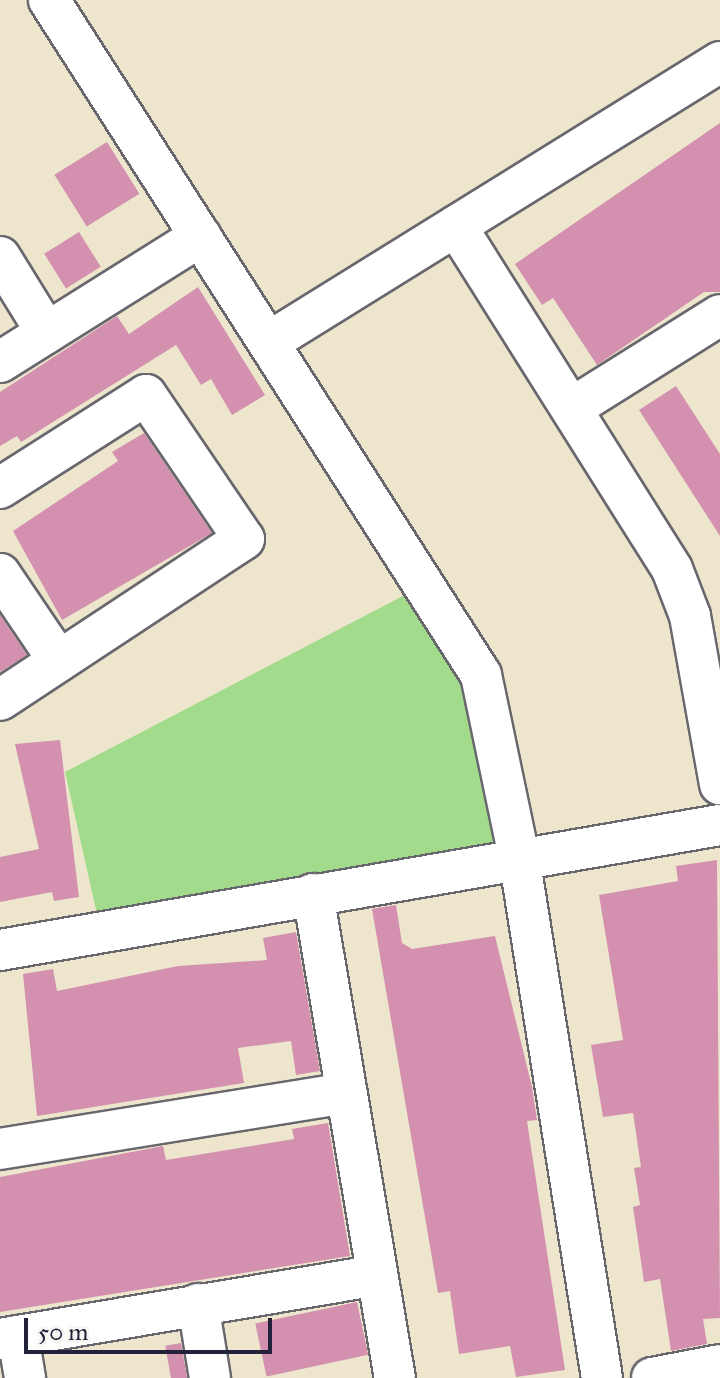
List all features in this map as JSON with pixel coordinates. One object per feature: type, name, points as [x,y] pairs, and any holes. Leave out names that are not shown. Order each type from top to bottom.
[{"type":"street","points":[[49,0],[481,675],[519,857],[602,1378]]},
{"type":"street","points":[[269,342],[720,62]]},
{"type":"street","points":[[456,226],[575,406],[672,569],[705,613],[720,784]]},
{"type":"street","points":[[0,362],[201,236]]},
{"type":"street","points":[[0,257],[47,333]]},
{"type":"street","points":[[575,406],[720,315]]},
{"type":"street","points":[[0,488],[146,395],[244,539],[0,700]]},
{"type":"street","points":[[0,574],[59,661]]},
{"type":"street","points":[[0,950],[519,857],[720,825]]},
{"type":"street","points":[[313,894],[395,1378]]},
{"type":"street","points":[[0,1149],[347,1093]]},
{"type":"street","points":[[25,1378],[9,1338],[377,1275]]},
{"type":"street","points":[[198,1304],[210,1378]]},
{"type":"street","points":[[652,1378],[720,1365]]},
{"type":"green space","points":[[424,585],[481,675],[519,857],[101,932],[65,772]]},
{"type":"building","points":[[720,123],[720,292],[704,292],[597,365],[553,298],[542,305],[515,264]]},
{"type":"building","points":[[107,142],[139,194],[87,227],[54,175]]},
{"type":"building","points":[[79,232],[101,267],[66,288],[44,254]]},
{"type":"building","points":[[198,287],[265,395],[232,415],[211,379],[201,385],[176,345],[21,442],[17,436],[0,446],[0,392],[117,316],[129,334]]},
{"type":"building","points":[[676,386],[720,454],[720,536],[639,410]]},
{"type":"building","points":[[144,433],[212,533],[62,620],[13,531],[118,461],[112,452]]},
{"type":"building","points":[[0,615],[27,655],[0,672]]},
{"type":"building","points":[[60,740],[79,897],[54,901],[52,892],[0,902],[0,857],[39,849],[15,744]]},
{"type":"building","points":[[717,860],[720,1318],[703,1319],[707,1344],[671,1351],[660,1279],[644,1282],[633,1207],[640,1205],[634,1168],[641,1167],[633,1113],[603,1117],[591,1045],[623,1040],[599,895],[678,881],[676,866]]},
{"type":"building","points":[[396,905],[402,943],[412,949],[495,936],[532,1087],[537,1120],[527,1121],[565,1370],[516,1377],[510,1346],[459,1354],[450,1291],[438,1293],[372,909]]},
{"type":"building","points":[[296,932],[320,1071],[296,1075],[291,1041],[238,1048],[244,1083],[37,1116],[23,974],[53,969],[57,991],[178,966],[267,960],[263,938]]},
{"type":"building","points":[[328,1123],[350,1256],[0,1312],[0,1177],[163,1146],[166,1160],[294,1139],[292,1129]]},
{"type":"building","points":[[357,1302],[368,1355],[266,1376],[255,1324]]},
{"type":"building","points":[[181,1343],[187,1378],[171,1378],[165,1346]]}]
